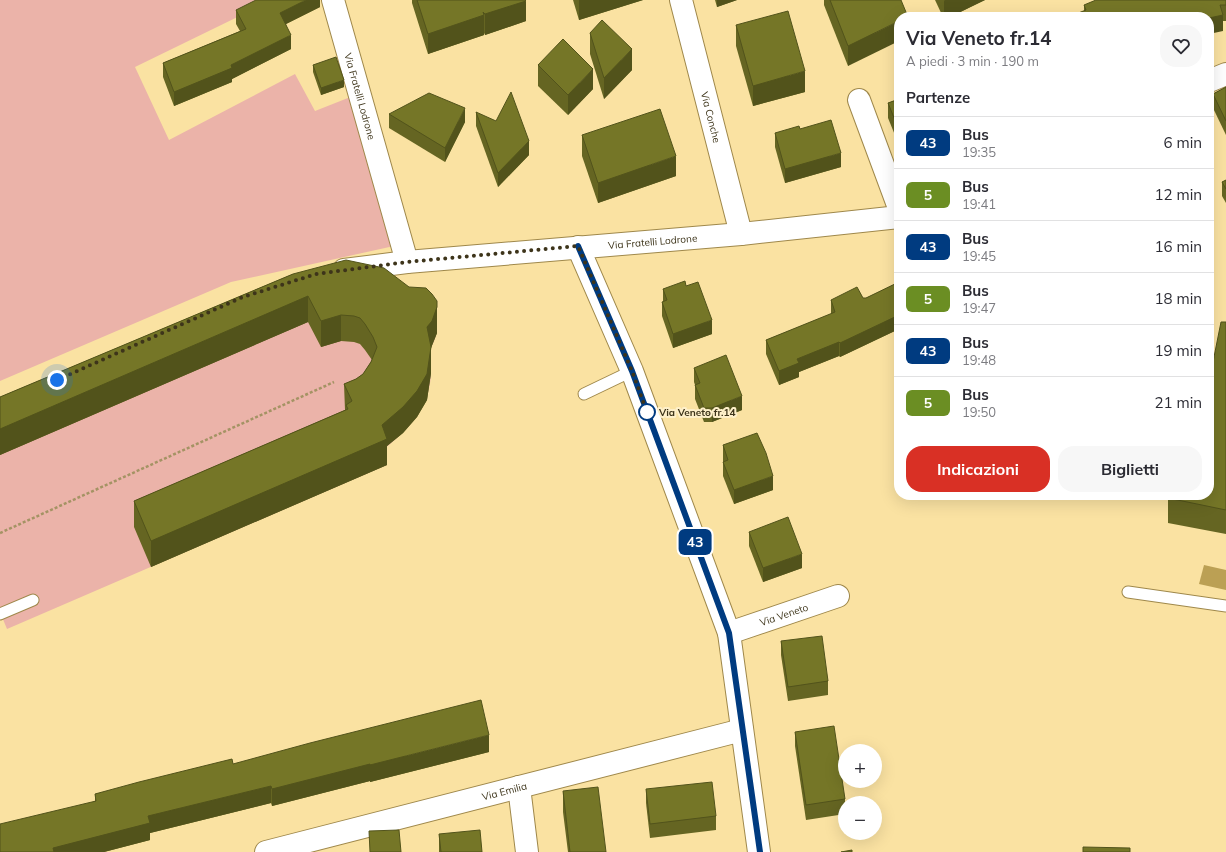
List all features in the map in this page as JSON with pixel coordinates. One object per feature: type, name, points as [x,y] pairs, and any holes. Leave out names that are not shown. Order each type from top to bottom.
[{"type":"street","name":"Via Fratelli Lodrone","points":[[333,0],[407,262]]},
{"type":"street","name":"Via Conche","points":[[681,0],[741,234]]},
{"type":"street","points":[[1214,79],[1226,74]]},
{"type":"street","points":[[859,100],[894,194]]},
{"type":"street","name":"Via Fratelli Lodrone","points":[[324,273],[407,262],[578,246],[741,234],[894,218]]},
{"type":"street","points":[[578,246],[632,371],[729,633],[760,852]]},
{"type":"street","name":"Via Veneto","points":[[729,633],[838,596]]},
{"type":"street","name":"Via Emilia","points":[[266,852],[312,846],[519,787],[742,730]]},
{"type":"street","points":[[519,787],[528,852]]},
{"type":"lane","points":[[584,394],[632,371]]},
{"type":"lane","points":[[1128,592],[1226,606]]},
{"type":"lane","points":[[0,614],[33,600]]},
{"type":"path","points":[[0,533],[334,382]]},
{"type":"shaded area","points":[[0,0],[257,0],[260,6],[135,67],[169,140],[295,74],[315,111],[353,96],[394,246],[231,282],[0,381]]},
{"type":"shaded area","points":[[293,300],[432,320],[436,329],[436,337],[427,353],[431,374],[426,399],[416,418],[382,451],[387,465],[7,629],[0,612],[0,423]]},
{"type":"shaded area","points":[[1204,565],[1226,570],[1226,590],[1199,584]]},
{"type":"building","points":[[256,0],[306,0],[280,13],[291,35],[231,65],[232,68],[174,92],[163,63],[246,29],[236,10]]},
{"type":"building","points":[[417,0],[526,1],[485,14],[483,12],[484,15],[428,34]]},
{"type":"building","points":[[830,0],[901,0],[906,12],[894,12],[894,23],[848,46]]},
{"type":"building","points":[[1096,0],[1226,0],[1226,5],[1220,5],[1223,15],[1214,17],[1214,12],[1081,12],[1086,10],[1084,5]]},
{"type":"building","points":[[788,11],[805,71],[753,86],[736,25]]},
{"type":"building","points":[[602,20],[632,49],[604,78],[590,33]]},
{"type":"building","points":[[563,39],[593,69],[568,95],[538,65]]},
{"type":"building","points":[[336,57],[344,80],[321,88],[313,65]]},
{"type":"building","points":[[1226,87],[1226,121],[1214,96],[1214,93]]},
{"type":"building","points":[[511,92],[529,141],[498,173],[476,112],[496,121]]},
{"type":"building","points":[[429,93],[465,108],[445,148],[389,114]]},
{"type":"building","points":[[894,101],[894,118],[888,103]]},
{"type":"building","points":[[660,109],[676,156],[598,183],[582,135]]},
{"type":"building","points":[[831,120],[841,153],[785,169],[775,133],[799,126],[800,129]]},
{"type":"building","points":[[1226,180],[1226,189],[1222,182]]},
{"type":"building","points":[[346,260],[384,268],[409,287],[426,288],[437,301],[437,307],[432,321],[427,327],[431,347],[427,374],[417,391],[403,407],[382,425],[387,439],[151,541],[134,501],[348,409],[346,405],[352,401],[344,384],[363,374],[371,362],[377,347],[373,337],[360,318],[341,315],[321,321],[308,296],[0,429],[0,397],[293,274]]},
{"type":"building","points":[[685,281],[686,286],[698,282],[712,320],[673,334],[662,302],[667,300],[663,289]]},
{"type":"building","points":[[894,284],[894,317],[840,343],[839,342],[797,359],[799,363],[779,371],[766,340],[835,312],[831,300],[857,287],[863,298],[866,298]]},
{"type":"building","points":[[1221,322],[1226,322],[1226,510],[1178,500],[1214,500],[1214,357]]},
{"type":"building","points":[[726,355],[742,396],[712,408],[704,408],[695,385],[700,383],[694,368]]},
{"type":"building","points":[[757,433],[766,453],[773,476],[734,490],[723,462],[728,460],[723,445]]},
{"type":"building","points":[[788,517],[802,554],[763,568],[749,532]]},
{"type":"building","points":[[822,636],[828,681],[788,687],[781,641]]},
{"type":"building","points":[[481,700],[489,735],[272,789],[271,786],[148,816],[150,823],[53,848],[54,852],[0,852],[0,824],[96,801],[95,794],[139,782],[232,759],[233,764]]},
{"type":"building","points":[[834,726],[838,753],[838,788],[843,788],[845,796],[838,796],[838,800],[806,805],[795,732]]},
{"type":"building","points":[[712,782],[716,816],[650,824],[646,789]]},
{"type":"building","points":[[598,787],[606,852],[570,852],[563,791]]},
{"type":"building","points":[[399,830],[401,852],[370,852],[369,831]]},
{"type":"building","points":[[480,830],[482,852],[441,852],[439,834]]},
{"type":"building","points":[[1083,847],[1130,848],[1130,852],[1083,852]]},
{"type":"building","points":[[852,850],[852,852],[841,852]]},
{"type":"bus line","name":"43","points":[[578,246],[632,371],[729,633],[760,852]]},
{"type":"place","name":"Via Veneto fr.14","points":[[647,412]]},
{"type":"route","points":[[57,380],[243,297],[316,274],[407,262],[578,246],[632,371],[648,415],[647,412]]}]
